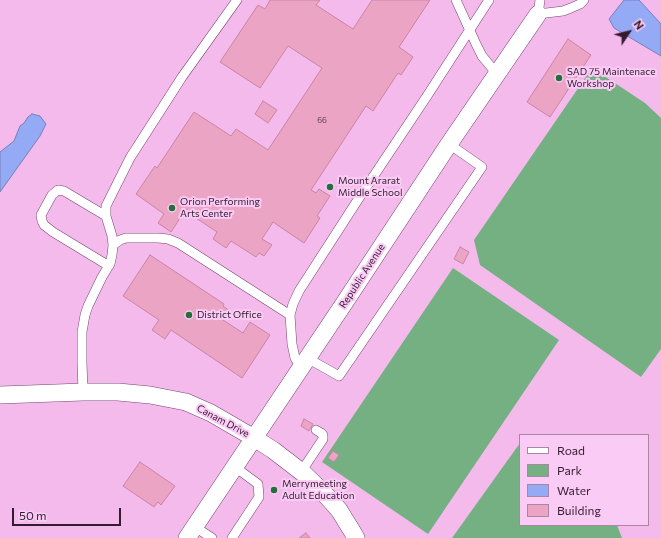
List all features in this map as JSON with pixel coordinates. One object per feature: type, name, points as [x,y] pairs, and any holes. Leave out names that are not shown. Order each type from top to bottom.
[{"type":"street","name":"Republic Avenue","points":[[191,532],[497,74],[539,7]]},
{"type":"street","name":"Canam Drive","points":[[0,395],[118,392],[139,393],[186,402],[211,413],[254,438],[273,450],[301,472],[324,492],[339,510],[356,538]]},
{"type":"lane","points":[[83,392],[82,332],[85,315],[102,277],[110,264],[113,245],[110,227],[106,216],[106,206],[130,158],[182,77],[237,0]]},
{"type":"lane","points":[[456,0],[482,56],[497,74]]},
{"type":"lane","points":[[449,144],[482,167],[339,376],[304,363],[295,358],[292,344],[290,315],[299,291],[489,0]]},
{"type":"lane","points":[[539,7],[563,11],[580,4],[584,0]]},
{"type":"lane","points":[[106,216],[64,190],[58,190],[52,195],[41,215],[44,225],[53,232],[109,266]]},
{"type":"lane","points":[[113,245],[126,238],[168,239],[178,243],[290,315]]},
{"type":"lane","points":[[301,472],[323,439],[321,432],[316,430]]},
{"type":"lane","points":[[232,538],[259,497],[258,484],[235,467]]},
{"type":"lane","points":[[191,532],[212,538]]},
{"type":"green space","points":[[592,68],[645,103],[661,118],[661,349],[641,377],[480,265],[474,240]]},
{"type":"green space","points":[[453,268],[559,340],[428,534],[322,462]]},
{"type":"green space","points":[[519,444],[519,526],[617,526],[622,538],[452,538]]},
{"type":"water","points":[[624,0],[639,0],[661,24],[661,56],[614,28],[609,19]]},
{"type":"water","points":[[32,114],[40,116],[46,124],[40,136],[0,192],[0,152],[14,141],[20,126]]},
{"type":"building","name":"Mount Ararat Middle School","points":[[270,0],[320,0],[316,5],[353,29],[372,0],[430,0],[399,47],[413,57],[401,75],[398,73],[373,111],[366,106],[311,190],[316,193],[319,189],[330,196],[317,216],[320,218],[304,243],[273,222],[262,239],[272,245],[264,256],[259,253],[256,257],[231,241],[226,248],[213,239],[217,232],[193,216],[194,214],[186,209],[171,232],[158,223],[164,214],[136,194],[155,166],[157,168],[194,112],[231,136],[236,129],[268,150],[322,68],[288,46],[260,88],[220,62],[258,5],[265,9]]},
{"type":"building","name":"SAD 75 Maintenace Workshop","points":[[568,39],[591,55],[550,117],[527,102]]},
{"type":"building","points":[[263,101],[277,110],[268,123],[255,114]]},
{"type":"building","points":[[460,247],[469,252],[463,264],[454,259]]},
{"type":"building","name":"District Office","points":[[150,255],[224,304],[223,306],[230,311],[223,320],[243,333],[250,322],[270,335],[242,378],[171,330],[165,339],[152,330],[159,320],[123,296]]},
{"type":"building","points":[[304,419],[313,424],[309,431],[301,426]]},
{"type":"building","points":[[333,451],[339,455],[334,462],[328,458]]},
{"type":"building","points":[[140,462],[175,486],[161,505],[158,502],[154,507],[123,486]]},
{"type":"building","points":[[306,533],[310,538],[299,538]]},
{"type":"place","name":"SAD 75 Maintenace Workshop","points":[[559,78]]},
{"type":"place","name":"Mount Ararat Middle School","points":[[330,187]]},
{"type":"place","name":"Orion Performing Arts Center","points":[[172,208]]},
{"type":"place","name":"District Office","points":[[189,315]]},
{"type":"place","name":"Merrymeeting Adult Education","points":[[274,490]]}]
